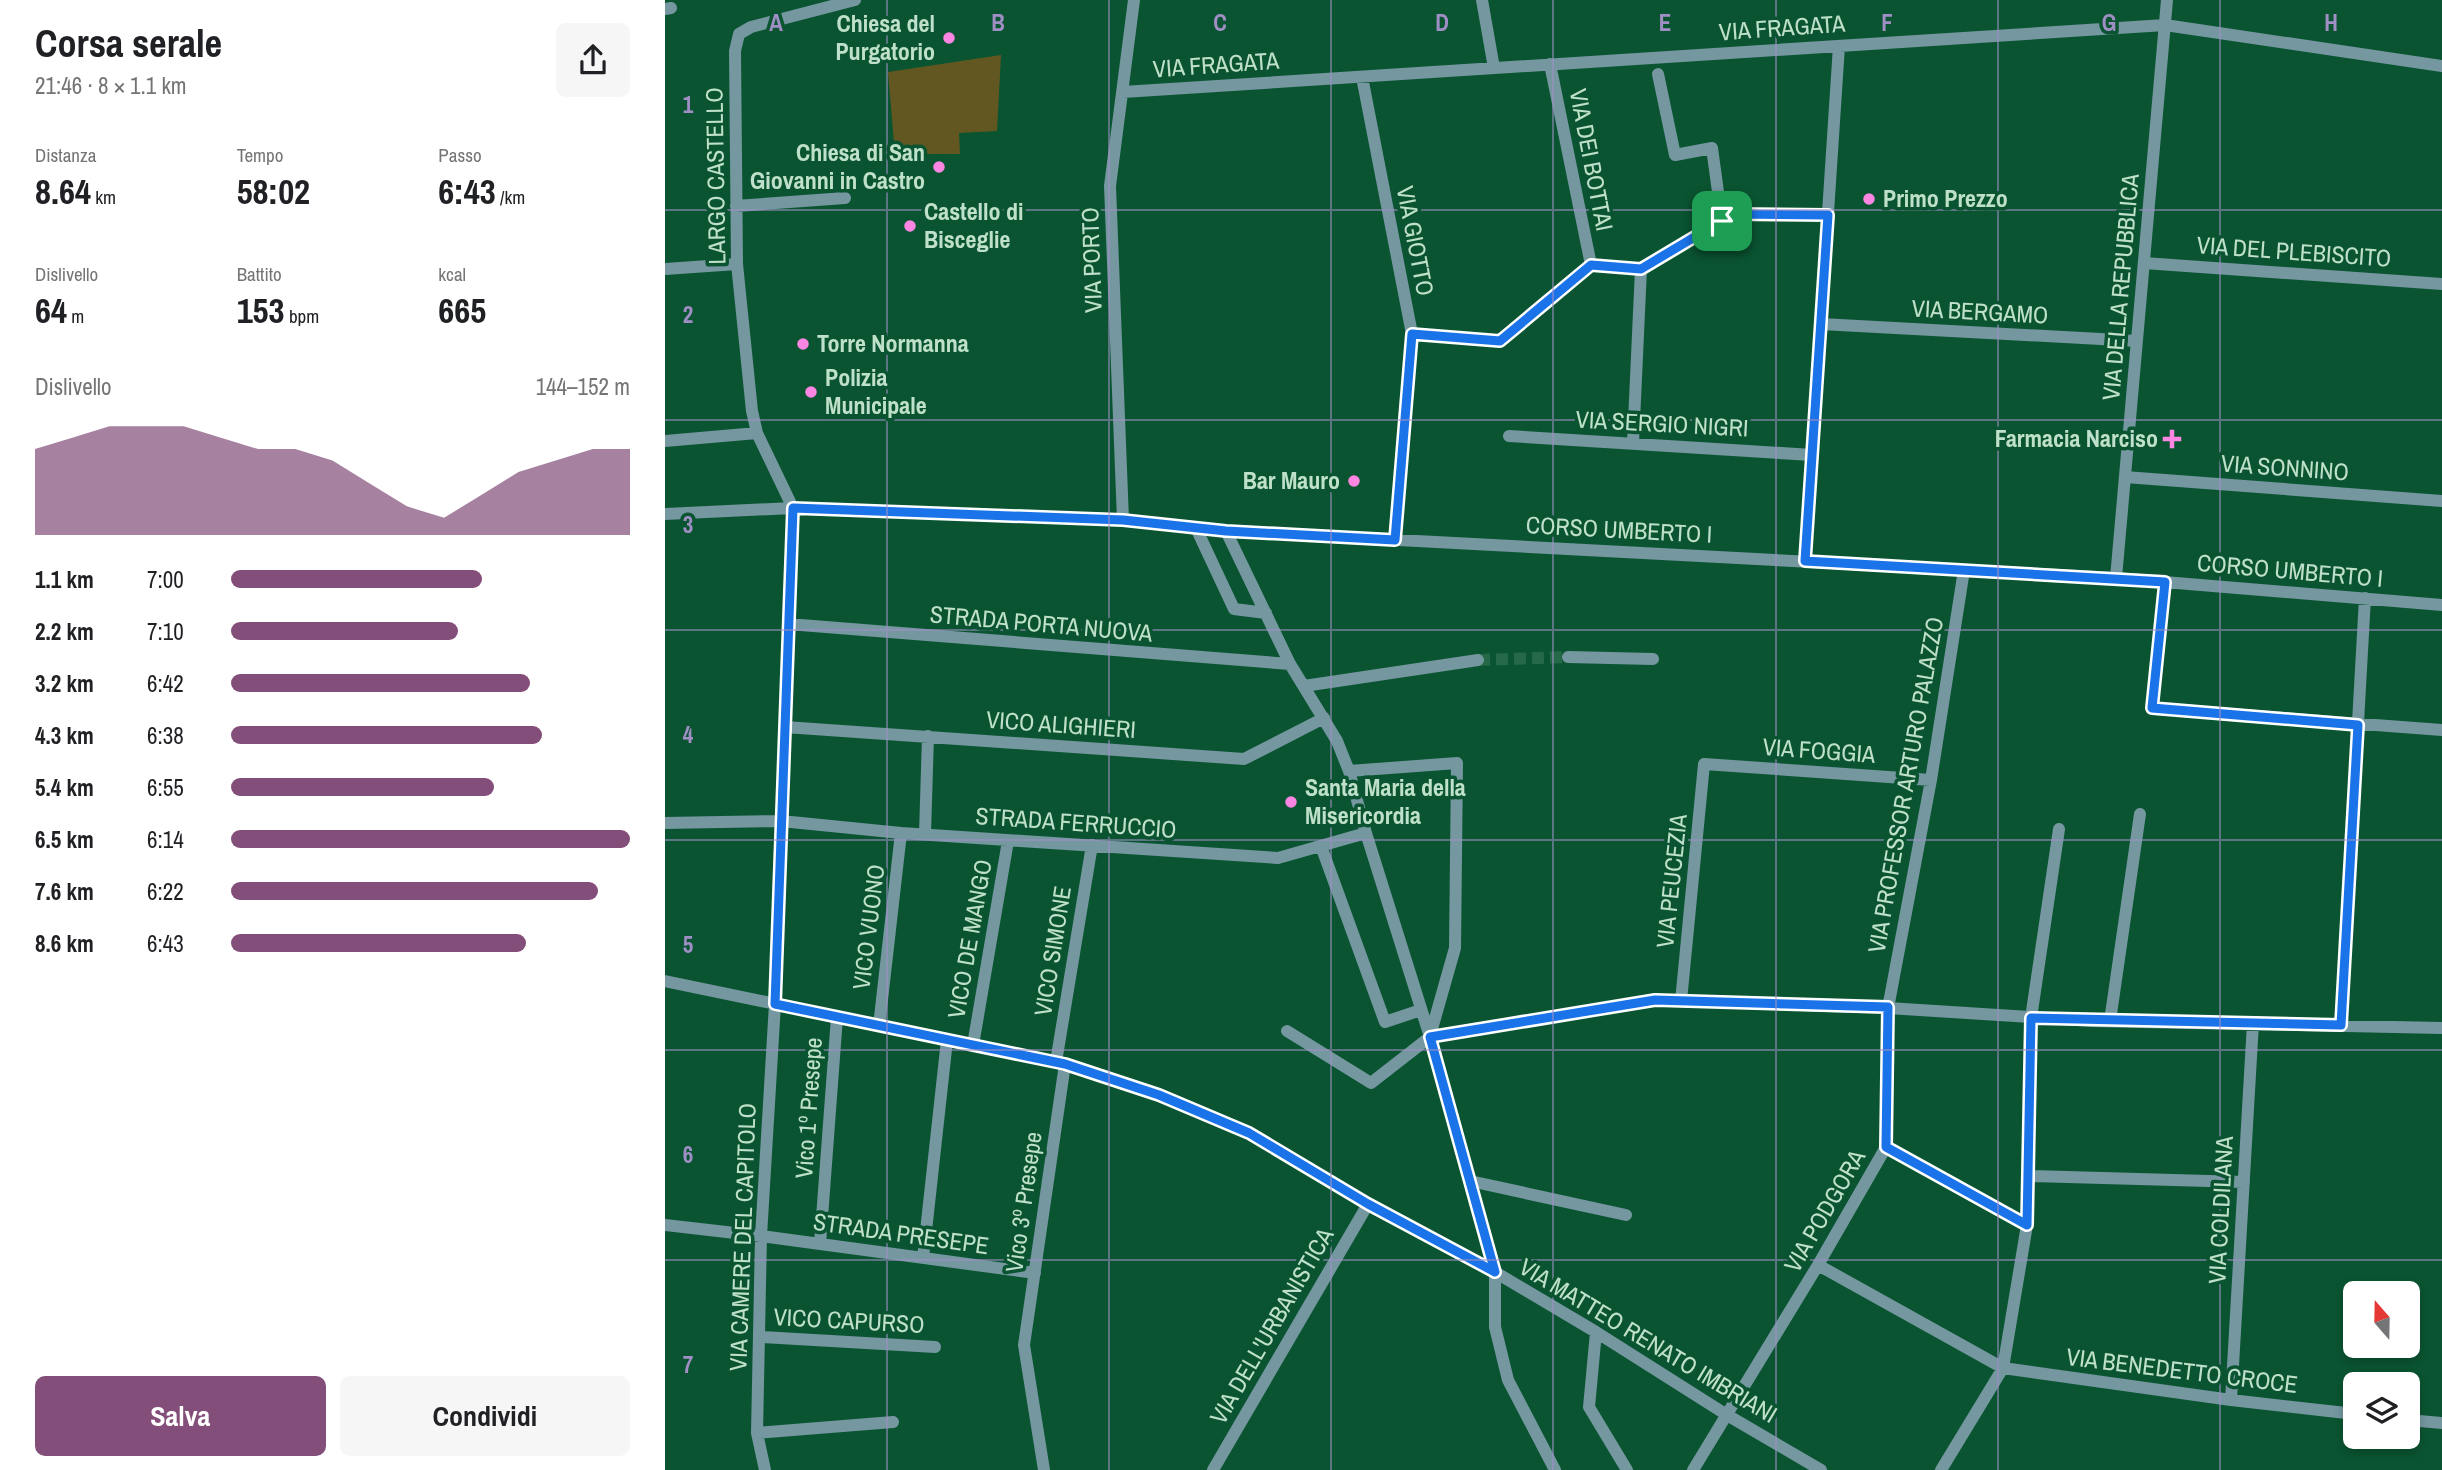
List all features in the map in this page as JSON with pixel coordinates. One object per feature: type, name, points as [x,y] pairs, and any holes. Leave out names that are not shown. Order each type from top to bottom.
[{"type":"street","name":"VIA PORTO","points":[[1123,520],[1110,186],[1134,0]]},
{"type":"street","points":[[1482,0],[1494,68]]},
{"type":"street","name":"VIA DELLA REPUBBLICA","points":[[2116,578],[2167,0]]},
{"type":"street","name":"LARGO CASTELLO","points":[[757,433],[752,411],[737,264],[735,51],[739,34],[751,27],[851,1]]},
{"type":"street","name":"VIA FRAGATA","points":[[1122,92],[2165,25],[2442,66]]},
{"type":"street","points":[[1805,561],[1839,46]]},
{"type":"street","name":"VIA DEI BOTTAI","points":[[1551,64],[1591,265]]},
{"type":"street","points":[[1658,74],[1675,155],[1712,148],[1722,221]]},
{"type":"street","name":"VIA GIOTTO","points":[[1362,77],[1412,334],[1395,540]]},
{"type":"street","points":[[736,206],[845,198]]},
{"type":"street","points":[[1412,334],[1500,341],[1591,265],[1641,269],[1733,214],[1828,215]]},
{"type":"street","name":"VIA DEL PLEBISCITO","points":[[2144,263],[2442,284]]},
{"type":"street","points":[[665,269],[737,264]]},
{"type":"street","points":[[1633,443],[1641,269]]},
{"type":"street","name":"VIA BERGAMO","points":[[1821,324],[2137,341]]},
{"type":"street","points":[[665,441],[757,433],[793,508]]},
{"type":"street","name":"VIA SERGIO NIGRI","points":[[1509,436],[1812,454]]},
{"type":"street","name":"VIA SONNINO","points":[[2125,477],[2442,501]]},
{"type":"street","name":"CORSO UMBERTO I","points":[[665,514],[793,508],[1123,520],[1226,531],[2116,578],[2442,605]]},
{"type":"street","name":"VIA CAMERE DEL CAPITOLO","points":[[765,1470],[757,1433],[761,1236],[775,1004],[793,508]]},
{"type":"street","points":[[1196,528],[1234,609],[1266,613]]},
{"type":"street","points":[[1226,531],[1290,664],[1337,741],[1349,771],[1430,1037],[1495,1272],[1495,1327],[1509,1380],[1555,1470]]},
{"type":"street","name":"VIA PROFESSOR ARTURO PALAZZO","points":[[1888,1007],[1931,780],[1964,570]]},
{"type":"street","points":[[2165,582],[2152,708],[2442,730]]},
{"type":"street","points":[[2341,1025],[2365,598]]},
{"type":"street","name":"STRADA PORTA NUOVA","points":[[788,624],[1290,664]]},
{"type":"street","points":[[1568,657],[1653,659]]},
{"type":"street","points":[[1304,686],[1478,660]]},
{"type":"street","name":"VICO ALIGHIERI","points":[[785,727],[1244,759],[1324,718]]},
{"type":"street","points":[[925,834],[928,736]]},
{"type":"street","points":[[1349,771],[1457,763],[1455,948],[1430,1037]]},
{"type":"street","name":"VIA FOGGIA","points":[[1704,764],[1931,780]]},
{"type":"street","name":"VIA PEUCEZIA","points":[[1681,1001],[1704,764]]},
{"type":"street","points":[[2110,1021],[2140,814]]},
{"type":"street","name":"STRADA FERRUCCIO","points":[[665,823],[781,821],[1008,841],[1278,858],[1366,833]]},
{"type":"street","points":[[1941,1470],[2003,1368],[2027,1225],[2031,1018],[2059,828]]},
{"type":"street","name":"VICO VUONO","points":[[879,1026],[901,833]]},
{"type":"street","name":"VICO DE MANGO","points":[[973,1045],[1008,841]]},
{"type":"street","name":"VICO SIMONE","points":[[1060,1063],[1092,845]]},
{"type":"street","points":[[1321,846],[1385,1022],[1421,1010]]},
{"type":"street","name":"VIA MATTEO RENATO IMBRIANI","points":[[665,981],[1060,1063],[1159,1095],[1249,1133],[1368,1204],[1495,1272],[1820,1470]]},
{"type":"street","points":[[1287,1031],[1371,1083],[1430,1037],[1655,1000],[1888,1007],[2110,1021],[2442,1028]]},
{"type":"street","name":"VIA PODGORA","points":[[1693,1470],[1818,1265],[1886,1147],[1888,1007]]},
{"type":"street","name":"Vico 1º Presepe","points":[[820,1244],[837,1017]]},
{"type":"street","name":"VIA COLDILANA","points":[[2231,1400],[2253,1023]]},
{"type":"street","points":[[923,1258],[947,1040]]},
{"type":"street","name":"Vico 3º Presepe","points":[[1044,1470],[1024,1345],[1060,1063]]},
{"type":"street","points":[[1886,1147],[2027,1225]]},
{"type":"street","points":[[2029,1175],[2244,1182]]},
{"type":"street","points":[[1470,1181],[1626,1215]]},
{"type":"street","name":"VIA DELL'URBANISTICA","points":[[1213,1470],[1368,1204]]},
{"type":"street","name":"STRADA PRESEPE","points":[[665,1225],[1035,1273]]},
{"type":"street","points":[[1818,1265],[2003,1368]]},
{"type":"street","points":[[1596,1332],[1589,1407],[1627,1470]]},
{"type":"street","name":"VICO CAPURSO","points":[[760,1337],[935,1347]]},
{"type":"street","name":"VIA BENEDETTO CROCE","points":[[2003,1368],[2343,1413]]},
{"type":"street","points":[[2420,1421],[2442,1423]]},
{"type":"street","points":[[757,1433],[894,1422]]},
{"type":"shaded area","points":[[1001,55],[997,131],[959,133],[960,154],[895,154],[888,72]]},
{"type":"tunnel","points":[[1478,660],[1568,657]]},
{"type":"place","name":"Chiesa del Purgatorio","points":[[949,38]]},
{"type":"place","name":"Chiesa di San Giovanni in Castro","points":[[939,167]]},
{"type":"place","name":"Primo Prezzo","points":[[1869,199]]},
{"type":"place","name":"Castello di Bisceglie","points":[[910,226]]},
{"type":"place","name":"Torre Normanna","points":[[803,344]]},
{"type":"place","name":"Polizia Municipale","points":[[811,392]]},
{"type":"place","name":"Farmacia Narciso","points":[[2172,439]]},
{"type":"place","name":"Bar Mauro","points":[[1354,481]]},
{"type":"place","name":"Santa Maria della Misericordia","points":[[1291,802]]},
{"type":"route","points":[[1733,214],[1828,215],[1805,561],[2165,582],[2152,708],[2358,725],[2341,1025],[2031,1018],[2027,1225],[1886,1147],[1888,1007],[1655,1000],[1430,1037],[1495,1272],[1368,1204],[1249,1133],[1159,1095],[1065,1064],[775,1004],[793,508],[1123,520],[1226,531],[1395,540],[1412,334],[1500,341],[1591,265],[1641,269],[1722,221],[1733,214]]}]
